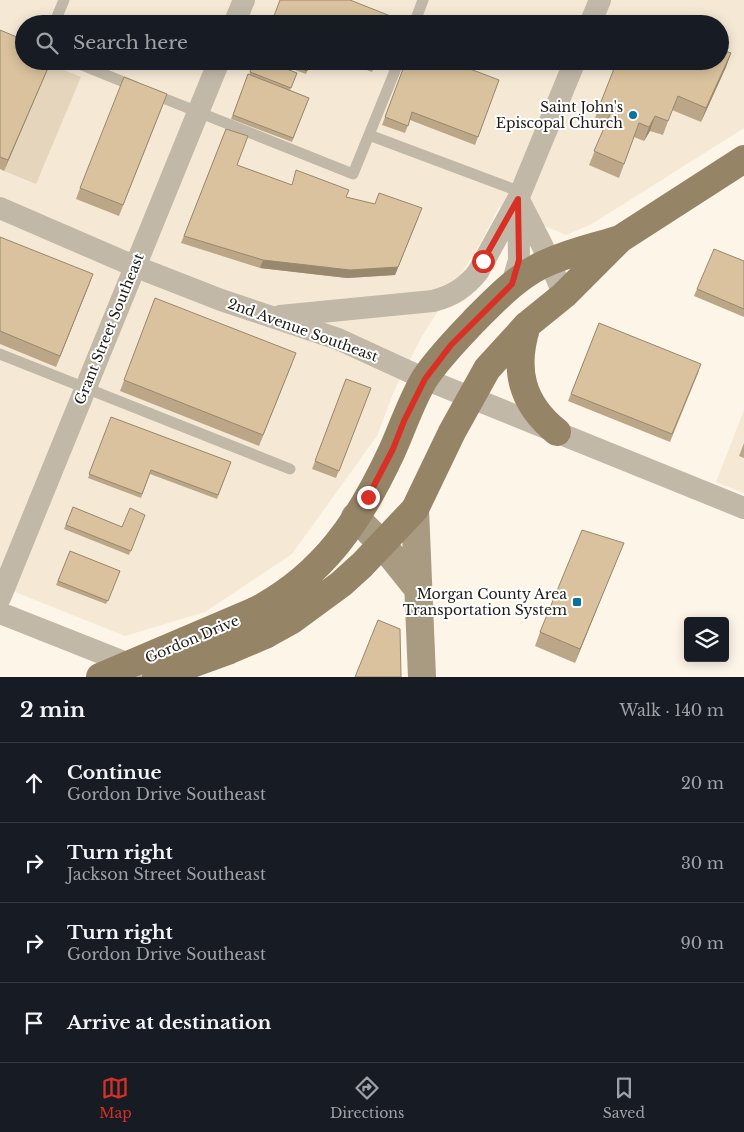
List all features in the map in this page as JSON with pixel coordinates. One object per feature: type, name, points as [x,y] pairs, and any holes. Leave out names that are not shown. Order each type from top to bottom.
[{"type":"main road","points":[[260,623],[317,603],[341,584],[415,509],[470,397],[487,369],[527,325],[564,295],[620,239],[744,159]]},
{"type":"main road","points":[[260,623],[280,598],[307,577],[334,548],[380,476],[425,379],[451,345],[512,284],[550,261],[620,239]]},
{"type":"main road","points":[[527,325],[520,355],[523,385],[528,399],[536,411],[557,432]]},
{"type":"main road","name":"Gordon Drive","points":[[100,677],[260,623]]},
{"type":"main road","name":"Gordon Drive","points":[[156,677],[230,650],[260,623]]},
{"type":"street","points":[[238,15],[244,0]]},
{"type":"street","points":[[594,15],[600,0]]},
{"type":"street","name":"Grant Street Southeast","points":[[0,598],[215,70]]},
{"type":"street","points":[[273,316],[434,301],[453,294],[466,285],[478,272],[520,196],[571,70]]},
{"type":"street","points":[[520,196],[564,295]]},
{"type":"street","points":[[512,284],[519,260],[520,196]]},
{"type":"street","name":"2nd Avenue Southeast","points":[[0,208],[134,266],[221,300],[338,339],[425,379],[744,508]]},
{"type":"street","points":[[415,509],[422,677]]},
{"type":"street","points":[[355,517],[382,544],[418,589]]},
{"type":"street","points":[[0,613],[162,677]]},
{"type":"lane","points":[[58,15],[64,0]]},
{"type":"lane","points":[[417,15],[423,0]]},
{"type":"lane","points":[[94,70],[353,174],[395,70]]},
{"type":"lane","points":[[369,135],[520,196]]},
{"type":"lane","points":[[0,354],[290,469]]},
{"type":"shaded area","points":[[0,0],[744,0],[744,128],[592,224],[566,235],[499,207],[480,244],[421,338],[394,391],[377,436],[292,554],[205,612],[125,636],[0,586]]},
{"type":"shaded area","points":[[47,70],[64,70],[81,77],[36,184],[4,171]]},
{"type":"shaded area","points":[[744,410],[744,493],[716,482]]},
{"type":"building","points":[[280,0],[350,0],[388,15],[274,15]]},
{"type":"building","points":[[0,30],[15,36],[15,70],[47,70],[8,160],[0,157]]},
{"type":"building","points":[[251,70],[289,70],[297,73],[291,88],[250,72]]},
{"type":"building","points":[[403,70],[473,70],[499,80],[478,137],[412,112],[408,126],[385,117]]},
{"type":"building","name":"Saint John's Episcopal Church","points":[[613,70],[723,70],[706,108],[678,96],[668,121],[655,116],[649,127],[639,123],[624,164],[594,151],[611,112],[599,107]]},
{"type":"building","points":[[248,74],[309,98],[293,138],[233,115]]},
{"type":"building","points":[[124,77],[167,94],[123,205],[80,188]]},
{"type":"building","points":[[226,129],[248,136],[237,165],[292,185],[296,170],[349,190],[346,197],[375,204],[379,193],[422,208],[398,267],[350,270],[263,260],[184,236]]},
{"type":"building","points":[[0,237],[93,274],[60,356],[0,331]]},
{"type":"building","points":[[714,249],[744,261],[744,309],[697,289]]},
{"type":"building","points":[[155,298],[296,353],[263,435],[124,380]]},
{"type":"building","points":[[599,323],[701,364],[672,434],[571,394]]},
{"type":"building","points":[[346,379],[371,388],[339,471],[315,461]]},
{"type":"building","points":[[111,417],[231,462],[218,495],[151,470],[142,494],[89,474]]},
{"type":"building","points":[[73,507],[122,527],[130,508],[145,515],[131,551],[66,525]]},
{"type":"building","name":"Morgan County Area Transportation System","points":[[582,530],[624,543],[580,649],[540,632]]},
{"type":"building","points":[[70,551],[120,571],[108,601],[58,581]]},
{"type":"building","points":[[378,620],[400,629],[401,677],[355,677]]},
{"type":"place","name":"Saint John's Episcopal Church","points":[[633,115]]},
{"type":"place","name":"Morgan County Area Transportation System","points":[[577,602]]},
{"type":"route","points":[[368,497],[380,476],[425,379],[451,345],[512,284],[519,260],[518,199],[483,261]]}]
